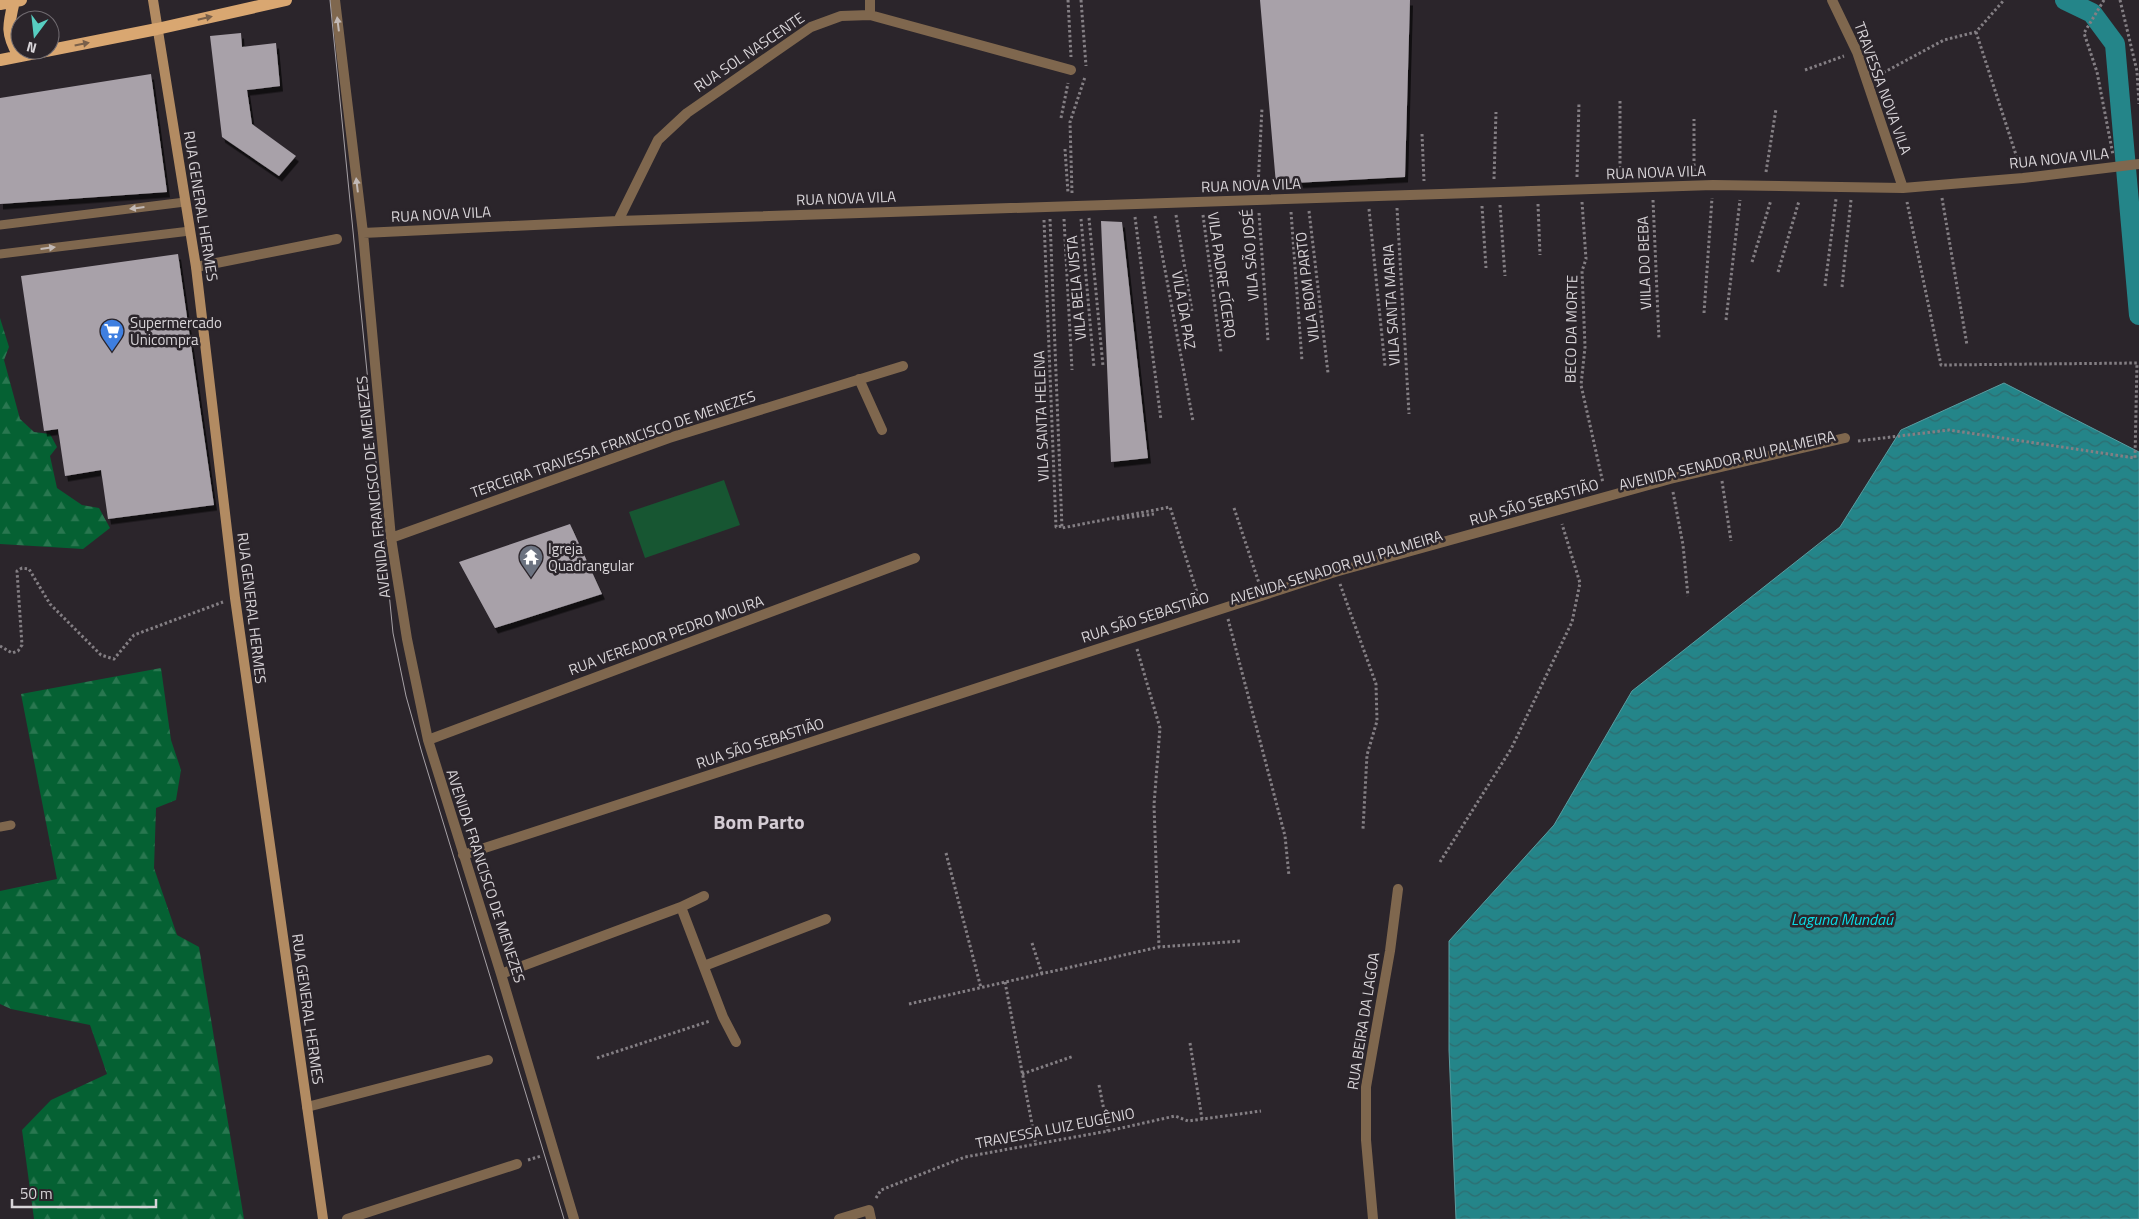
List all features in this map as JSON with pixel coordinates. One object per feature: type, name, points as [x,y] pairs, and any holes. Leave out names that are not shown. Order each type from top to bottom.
[{"type":"main road","points":[[60,48],[157,29],[255,3],[286,0]]},
{"type":"main road","points":[[0,4],[17,1]]},
{"type":"main road","points":[[10,25],[8,32],[10,38]]},
{"type":"street","name":"RUA GENERAL HERMES","points":[[153,0],[196,267],[235,598],[323,1219]]},
{"type":"street","name":"AVENIDA FRANCISCO DE MENEZES","points":[[336,0],[363,233],[391,538],[407,639],[428,740],[501,974],[574,1219]]},
{"type":"street","points":[[870,0],[870,15]]},
{"type":"street","name":"TRAVESSA NOVA VILA","points":[[1832,0],[1856,52],[1903,188]]},
{"type":"street","name":"RUA SOL NASCENTE","points":[[618,220],[658,140],[687,113],[811,26],[841,16],[870,15],[1071,70]]},
{"type":"street","name":"RUA NOVA VILA","points":[[363,233],[618,220],[1047,209],[1074,205],[1742,184],[1903,188],[2023,178],[2137,164]]},
{"type":"street","points":[[196,267],[337,239]]},
{"type":"street","name":"TERCEIRA TRAVESSA FRANCISCO DE MENEZES","points":[[391,538],[669,438],[903,366]]},
{"type":"street","points":[[860,379],[882,430]]},
{"type":"street","name":"RUA SÃO SEBASTIÃO","points":[[463,855],[1335,572],[1670,479],[1850,440]]},
{"type":"street","name":"RUA VEREADOR PEDRO MOURA","points":[[428,740],[915,558]]},
{"type":"street","name":"RUA BEIRA DA LAGOA","points":[[1373,1219],[1366,1140],[1366,1087],[1390,951],[1398,889]]},
{"type":"street","points":[[501,974],[681,907],[704,896]]},
{"type":"street","points":[[681,907],[723,1017],[736,1042]]},
{"type":"street","points":[[704,966],[826,919]]},
{"type":"street","points":[[306,1107],[488,1060]]},
{"type":"street","points":[[347,1219],[517,1164]]},
{"type":"street","points":[[839,1219],[870,1215]]},
{"type":"lane","points":[[0,225],[185,202]]},
{"type":"lane","points":[[0,254],[190,231]]},
{"type":"lane","points":[[0,827],[11,825]]},
{"type":"path","points":[[1072,370],[1074,205],[1070,122],[1086,74],[1081,0]]},
{"type":"path","points":[[1867,82],[1944,40],[1976,32],[2004,0]]},
{"type":"path","points":[[2104,0],[2084,33],[2098,72],[2117,167]]},
{"type":"path","points":[[2120,0],[2137,71],[2139,104]]},
{"type":"path","points":[[1976,32],[2023,178]]},
{"type":"path","points":[[1805,70],[1856,52]]},
{"type":"path","points":[[1620,101],[1620,188]]},
{"type":"path","name":"BECO DA MORTE","points":[[1578,102],[1579,189],[1586,259],[1582,271],[1585,347],[1581,385],[1606,497]]},
{"type":"path","name":"VILA SÃO JOSÉ","points":[[1262,108],[1258,200],[1268,341]]},
{"type":"path","points":[[1764,185],[1776,109]]},
{"type":"path","points":[[1496,112],[1496,192],[1505,276]]},
{"type":"path","points":[[1694,119],[1694,186]]},
{"type":"path","points":[[1422,134],[1424,194]]},
{"type":"path","points":[[1066,149],[1074,205]]},
{"type":"path","points":[[1726,320],[1742,184]]},
{"type":"path","points":[[1704,313],[1713,185]]},
{"type":"path","points":[[1752,262],[1776,185]]},
{"type":"path","points":[[1939,185],[1967,345]]},
{"type":"path","points":[[1778,272],[1804,186]]},
{"type":"path","points":[[1825,286],[1838,186]]},
{"type":"path","points":[[1842,288],[1852,186]]},
{"type":"path","name":"VIILA DO BEBA","points":[[1652,187],[1659,339]]},
{"type":"path","points":[[1537,190],[1540,255]]},
{"type":"path","points":[[1481,192],[1486,268]]},
{"type":"path","name":"VILA SANTA MARIA","points":[[1396,195],[1409,414]]},
{"type":"path","points":[[1368,196],[1385,366]]},
{"type":"path","name":"VILA BOM PARTO","points":[[1308,198],[1328,373]]},
{"type":"path","points":[[1290,199],[1302,361]]},
{"type":"path","name":"AVENIDA SENADOR RUI PALMEIRA","points":[[1850,440],[1949,430],[2134,458],[2137,364],[1941,365],[1906,201]]},
{"type":"path","points":[[1174,202],[1192,311]]},
{"type":"path","name":"VILA PADRE CÍCERO","points":[[1201,202],[1221,352]]},
{"type":"path","name":"VILA DA PAZ","points":[[1153,203],[1193,421]]},
{"type":"path","points":[[1134,204],[1162,420]]},
{"type":"path","name":"VILA BELA VISTA","points":[[1074,205],[1103,366]]},
{"type":"path","name":"VILA BELA VISTA","points":[[1074,205],[1094,368]]},
{"type":"path","points":[[1047,209],[1062,528],[1170,506],[1202,608]]},
{"type":"path","name":"VILA SANTA HELENA","points":[[1047,209],[1056,526],[1154,514]]},
{"type":"path","points":[[1720,468],[1731,541]]},
{"type":"path","points":[[1670,479],[1683,544],[1688,596]]},
{"type":"path","points":[[1234,508],[1263,596]]},
{"type":"path","points":[[1440,862],[1511,749],[1572,622],[1580,583],[1558,511]]},
{"type":"path","points":[[0,646],[12,652],[18,651],[22,644],[17,572],[22,568],[29,569],[50,604],[101,655],[114,659],[134,635],[235,598]]},
{"type":"path","points":[[1335,572],[1376,684],[1377,721],[1367,755],[1363,829]]},
{"type":"path","points":[[1225,607],[1285,836],[1289,876]]},
{"type":"path","points":[[1134,636],[1160,728],[1154,805],[1159,947]]},
{"type":"path","points":[[946,853],[981,988]]},
{"type":"path","points":[[909,1004],[1159,947],[1242,941]]},
{"type":"path","points":[[1032,943],[1042,974]]},
{"type":"path","points":[[1005,982],[1036,1146]]},
{"type":"path","points":[[597,1058],[723,1017]]},
{"type":"path","points":[[1190,1043],[1202,1119]]},
{"type":"path","points":[[1022,1074],[1074,1056]]},
{"type":"path","points":[[1099,1084],[1108,1131]]},
{"type":"path","name":"TRAVESSA LUIZ EUGÊNIO","points":[[870,1215],[881,1190],[965,1157],[1036,1146],[1174,1116],[1188,1121],[1261,1111]]},
{"type":"green space","points":[[0,318],[9,347],[4,360],[20,419],[34,432],[50,434],[57,447],[50,456],[57,488],[82,505],[99,508],[110,528],[83,549],[0,544]]},
{"type":"green space","points":[[724,480],[740,525],[645,558],[629,512]]},
{"type":"green space","points":[[161,668],[171,740],[181,770],[176,800],[156,808],[154,868],[177,935],[199,947],[244,1219],[34,1219],[22,1130],[51,1100],[107,1074],[90,1025],[11,1009],[0,1004],[0,891],[57,879],[21,694]]},
{"type":"water","name":"Laguna Mundaú","points":[[2004,383],[2139,452],[2139,1219],[1456,1219],[1449,1050],[1449,941],[1554,825],[1632,691],[1840,527],[1901,430]]},
{"type":"building","points":[[1260,0],[1410,0],[1405,177],[1276,184]]},
{"type":"building","points":[[241,33],[242,47],[276,43],[280,86],[247,90],[252,124],[296,156],[279,176],[222,137],[210,36]]},
{"type":"building","points":[[151,74],[167,192],[0,204],[0,98]]},
{"type":"building","points":[[1101,221],[1122,222],[1148,458],[1111,462]]},
{"type":"building","name":"Supermercado Unicompra","points":[[178,254],[214,505],[108,519],[101,470],[65,476],[58,429],[44,431],[21,276]]},
{"type":"building","name":"Igreja Quadrangular","points":[[570,524],[602,594],[495,628],[459,562]]},
{"type":"waterway","points":[[2065,0],[2092,13],[2115,44],[2139,315]]},
{"type":"tram line","points":[[330,0],[393,633],[406,696],[422,753],[564,1219]]},
{"type":"place","name":"Supermercado Unicompra","points":[[112,352]]},
{"type":"place","name":"Igreja Quadrangular","points":[[531,578]]},
{"type":"district","name":"Bom Parto","points":[[759,821]]}]
